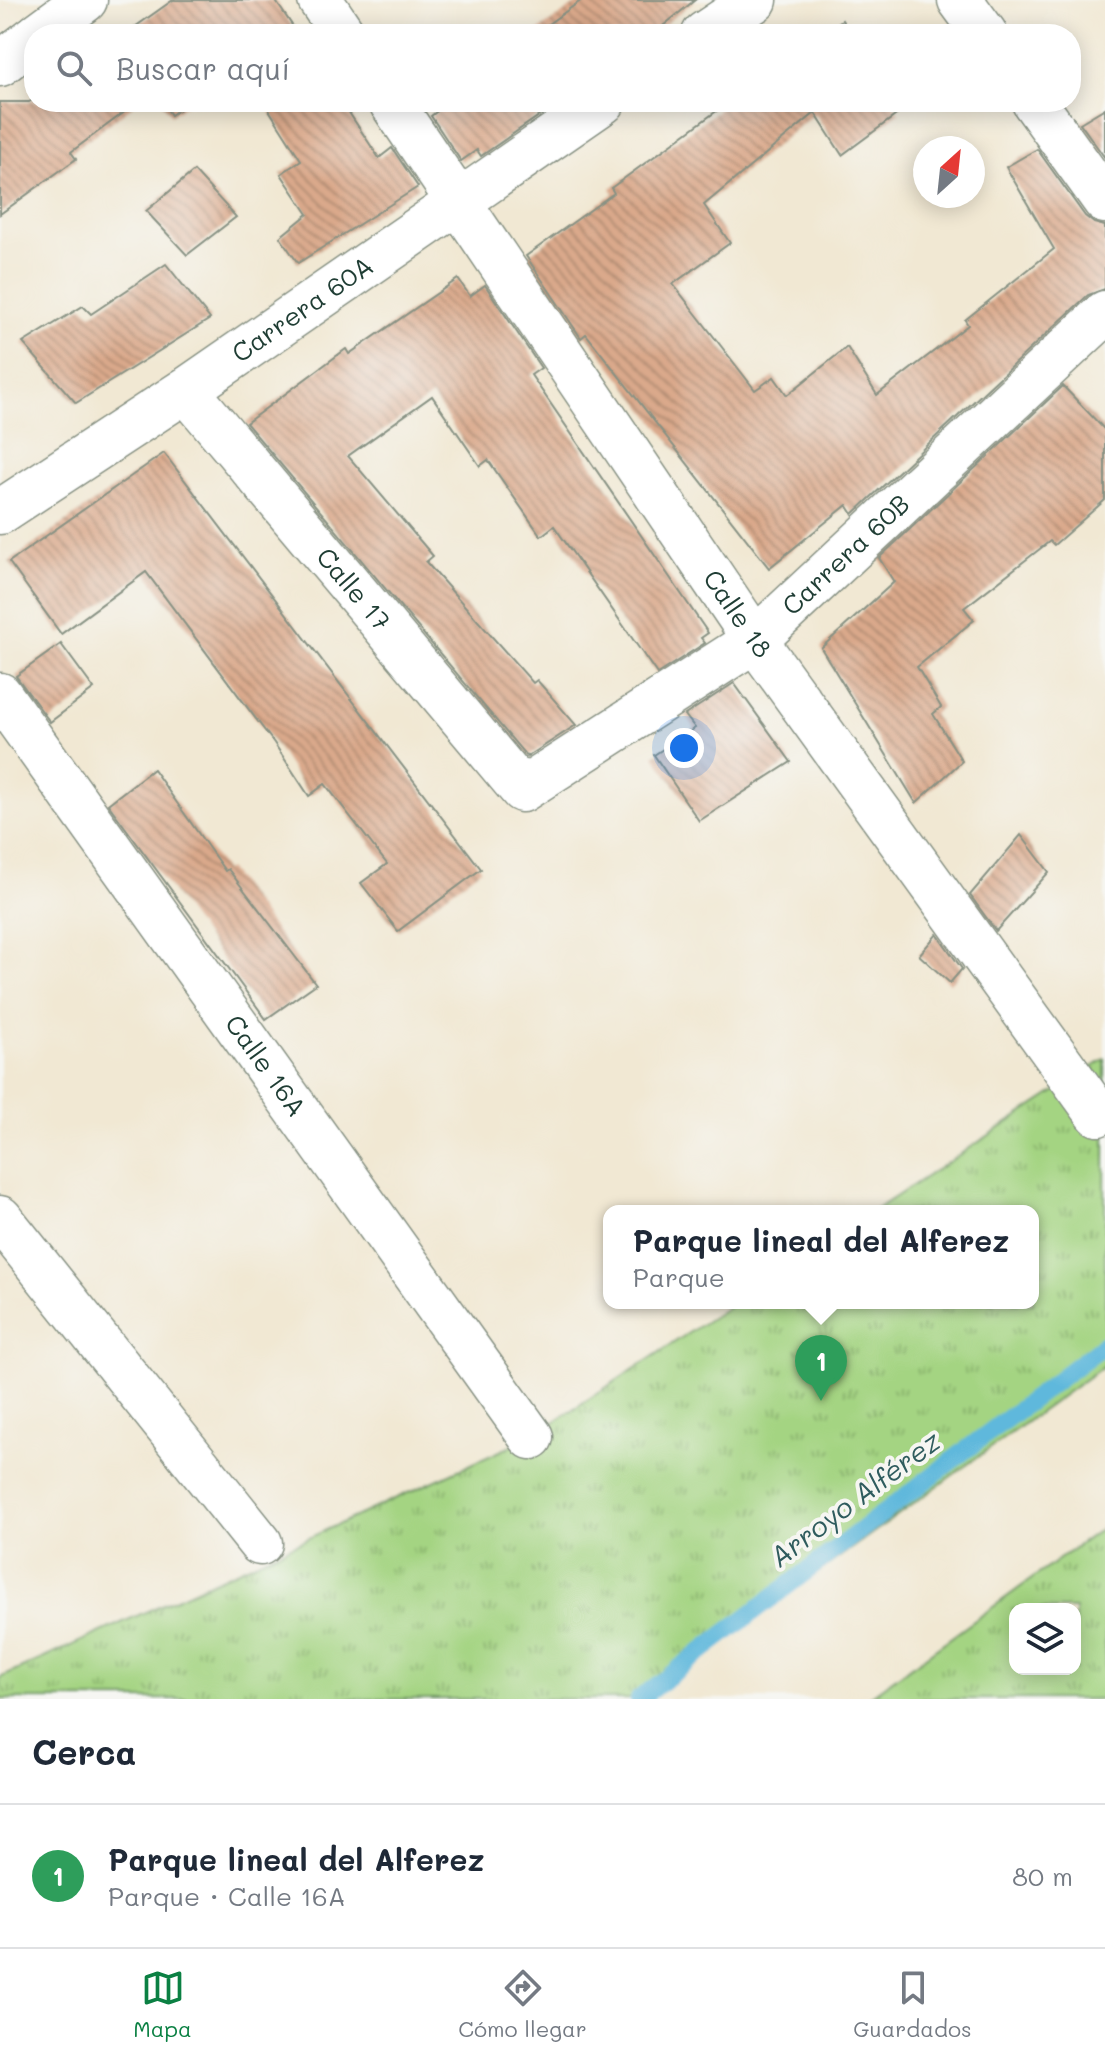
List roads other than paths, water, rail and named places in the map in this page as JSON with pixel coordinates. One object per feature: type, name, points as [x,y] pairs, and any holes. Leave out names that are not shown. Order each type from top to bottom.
[{"type":"street","points":[[53,24],[85,0]]},
{"type":"street","points":[[320,0],[336,24]]},
{"type":"street","points":[[719,24],[755,0]]},
{"type":"street","points":[[960,0],[978,24]]},
{"type":"street","points":[[0,64],[24,46]]},
{"type":"street","name":"Calle 18","points":[[398,112],[755,640],[1098,1114]]},
{"type":"street","name":"Carrera 60A","points":[[0,512],[186,390],[458,198],[588,112]]},
{"type":"street","points":[[1041,112],[1105,201]]},
{"type":"street","name":"Carrera 60B","points":[[522,790],[755,640],[1105,313]]},
{"type":"street","name":"Calle 17","points":[[186,390],[522,790]]},
{"type":"street","name":"Calle 16A","points":[[0,695],[531,1437]]},
{"type":"street","points":[[0,1218],[260,1543]]},
{"type":"waterway","name":"Arroyo Alférez","points":[[639,1699],[1105,1344]]},
{"type":"place","name":"Parque lineal del Alferez","points":[[821,1401]]}]
